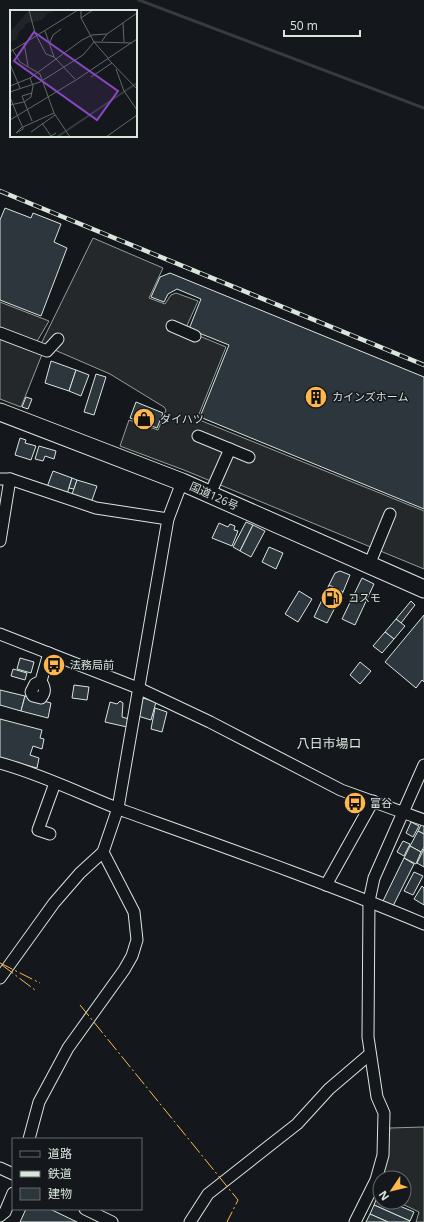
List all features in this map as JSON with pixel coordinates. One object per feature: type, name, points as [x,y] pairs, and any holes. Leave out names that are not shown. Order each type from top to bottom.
[{"type":"highway","name":"国道126号","points":[[0,412],[182,482],[424,589]]},
{"type":"street","points":[[172,326],[195,336]]},
{"type":"street","points":[[0,333],[47,351],[58,339]]},
{"type":"street","points":[[198,436],[249,457]]},
{"type":"street","points":[[210,494],[230,449]]},
{"type":"street","points":[[0,542],[5,479],[96,508],[168,519]]},
{"type":"street","points":[[0,978],[54,903],[80,873],[103,852],[118,808],[168,519],[182,482]]},
{"type":"street","points":[[369,565],[390,514]]},
{"type":"street","points":[[0,634],[138,688],[210,722],[341,790],[424,820]]},
{"type":"street","points":[[41,681],[49,653]]},
{"type":"street","points":[[0,763],[326,884],[424,924]]},
{"type":"street","points":[[355,1222],[376,1180],[383,1155],[384,1113],[377,1097],[368,1037],[369,901],[374,878],[402,811],[424,765]]},
{"type":"street","points":[[50,834],[38,830],[55,783]]},
{"type":"street","points":[[326,884],[373,801]]},
{"type":"street","points":[[29,1138],[39,1102],[68,1048],[124,970],[132,956],[136,940],[134,912],[103,852]]},
{"type":"street","points":[[190,1222],[208,1194],[297,1124],[329,1089],[370,1054]]},
{"type":"street","points":[[0,1168],[12,1174]]},
{"type":"street","points":[[0,1216],[5,1212],[12,1195]]},
{"type":"street","points":[[87,1210],[112,1222]]},
{"type":"shaded area","points":[[93,238],[163,268],[149,298],[165,304],[171,295],[176,293],[198,301],[185,330],[226,347],[197,419],[424,511],[424,569],[184,470],[120,446],[129,420],[158,430],[166,410],[164,407],[110,374],[41,344]]},
{"type":"shaded area","points":[[0,302],[49,321],[36,343],[0,329]]},
{"type":"shaded area","points":[[0,336],[43,352],[21,407],[0,399]]},
{"type":"shaded area","points":[[424,1127],[424,1222],[416,1222],[419,1212],[412,1209],[412,1170],[383,1170],[390,1128]]},
{"type":"building","points":[[5,208],[31,218],[33,213],[61,224],[54,242],[67,248],[41,316],[0,300],[0,220]]},
{"type":"building","name":"カインズホーム","points":[[170,273],[424,377],[424,509],[200,417],[229,345],[189,329],[201,299],[177,289],[168,294],[164,302],[151,297],[160,277]]},
{"type":"building","points":[[51,361],[76,370],[69,391],[45,383]]},
{"type":"building","points":[[76,370],[89,375],[81,396],[69,391]]},
{"type":"building","points":[[96,374],[106,377],[94,415],[84,412]]},
{"type":"building","points":[[26,397],[32,399],[28,409],[22,407]]},
{"type":"building","points":[[136,402],[163,413],[157,428],[130,418]]},
{"type":"building","points":[[20,438],[26,440],[25,443],[36,446],[31,460],[15,455]]},
{"type":"building","points":[[39,446],[56,451],[54,459],[45,456],[43,461],[35,459]]},
{"type":"building","points":[[53,471],[72,478],[67,494],[47,487]]},
{"type":"building","points":[[72,478],[77,480],[74,489],[69,488]]},
{"type":"building","points":[[77,480],[97,486],[91,503],[71,497]]},
{"type":"building","points":[[246,522],[253,525],[240,551],[233,547]]},
{"type":"building","points":[[219,523],[228,527],[230,524],[235,526],[234,530],[238,531],[232,546],[212,538]]},
{"type":"building","points":[[253,525],[265,531],[251,557],[240,551]]},
{"type":"building","points":[[269,547],[283,553],[276,569],[262,562]]},
{"type":"building","points":[[340,571],[350,575],[343,592],[329,585],[335,573]]},
{"type":"building","points":[[362,578],[374,584],[355,625],[342,619]]},
{"type":"building","points":[[329,585],[343,592],[327,623],[314,617]]},
{"type":"building","points":[[299,591],[312,599],[298,622],[285,614]]},
{"type":"building","points":[[411,601],[415,605],[401,623],[396,619]]},
{"type":"building","points":[[424,615],[424,682],[422,680],[416,688],[385,662]]},
{"type":"building","points":[[396,619],[405,626],[394,639],[385,632]]},
{"type":"building","points":[[385,632],[394,639],[382,653],[373,646]]},
{"type":"building","points":[[20,658],[34,662],[31,673],[17,669]]},
{"type":"building","points":[[360,662],[371,671],[360,684],[350,675]]},
{"type":"building","points":[[13,669],[27,673],[25,680],[11,676]]},
{"type":"building","points":[[74,685],[89,687],[87,700],[72,698]]},
{"type":"building","points":[[0,690],[25,696],[21,711],[0,705]]},
{"type":"building","points":[[25,696],[51,703],[48,718],[21,711]]},
{"type":"building","points":[[143,698],[156,702],[151,720],[138,716]]},
{"type":"building","points":[[120,701],[123,703],[122,717],[129,719],[127,727],[105,722],[110,702],[117,704]]},
{"type":"building","points":[[155,708],[167,712],[162,732],[151,729]]},
{"type":"building","points":[[0,719],[42,730],[40,738],[44,739],[42,749],[33,746],[30,755],[39,758],[37,768],[0,758]]},
{"type":"building","points":[[411,822],[419,826],[413,837],[406,833]]},
{"type":"building","points":[[421,825],[424,826],[424,834],[418,831]]},
{"type":"building","points":[[418,831],[424,834],[424,847],[421,852],[410,846]]},
{"type":"building","points":[[403,841],[410,844],[404,856],[397,852]]},
{"type":"building","points":[[410,846],[421,852],[416,864],[404,858]]},
{"type":"building","points":[[424,849],[424,867],[417,863]]},
{"type":"building","points":[[404,858],[414,864],[393,906],[383,901]]},
{"type":"building","points":[[414,872],[423,876],[413,895],[404,891]]},
{"type":"building","points":[[422,886],[424,888],[424,905],[414,899]]},
{"type":"building","points":[[26,1210],[52,1210],[77,1222],[20,1222]]},
{"type":"building","points":[[372,1210],[385,1210],[410,1221],[388,1222],[370,1214]]},
{"type":"building","points":[[385,1210],[409,1210],[414,1212],[410,1221]]},
{"type":"building","points":[[370,1214],[388,1222],[366,1222]]},
{"type":"waterway","points":[[139,0],[424,108]]},
{"type":"railway","points":[[0,191],[424,365]]},
{"type":"power","points":[[0,963],[40,983]]},
{"type":"power","points":[[2,965],[35,990]]},
{"type":"power","points":[[80,1005],[238,1200],[227,1222]]},
{"type":"place","name":"カインズホーム","points":[[316,397]]},
{"type":"place","name":"ダイハツ","points":[[144,419]]},
{"type":"place","name":"コスモ","points":[[332,598]]},
{"type":"place","name":"法務局前","points":[[54,665]]},
{"type":"place","name":"富谷","points":[[355,803]]},
{"type":"district","name":"八日市場ロ","points":[[329,743]]}]
